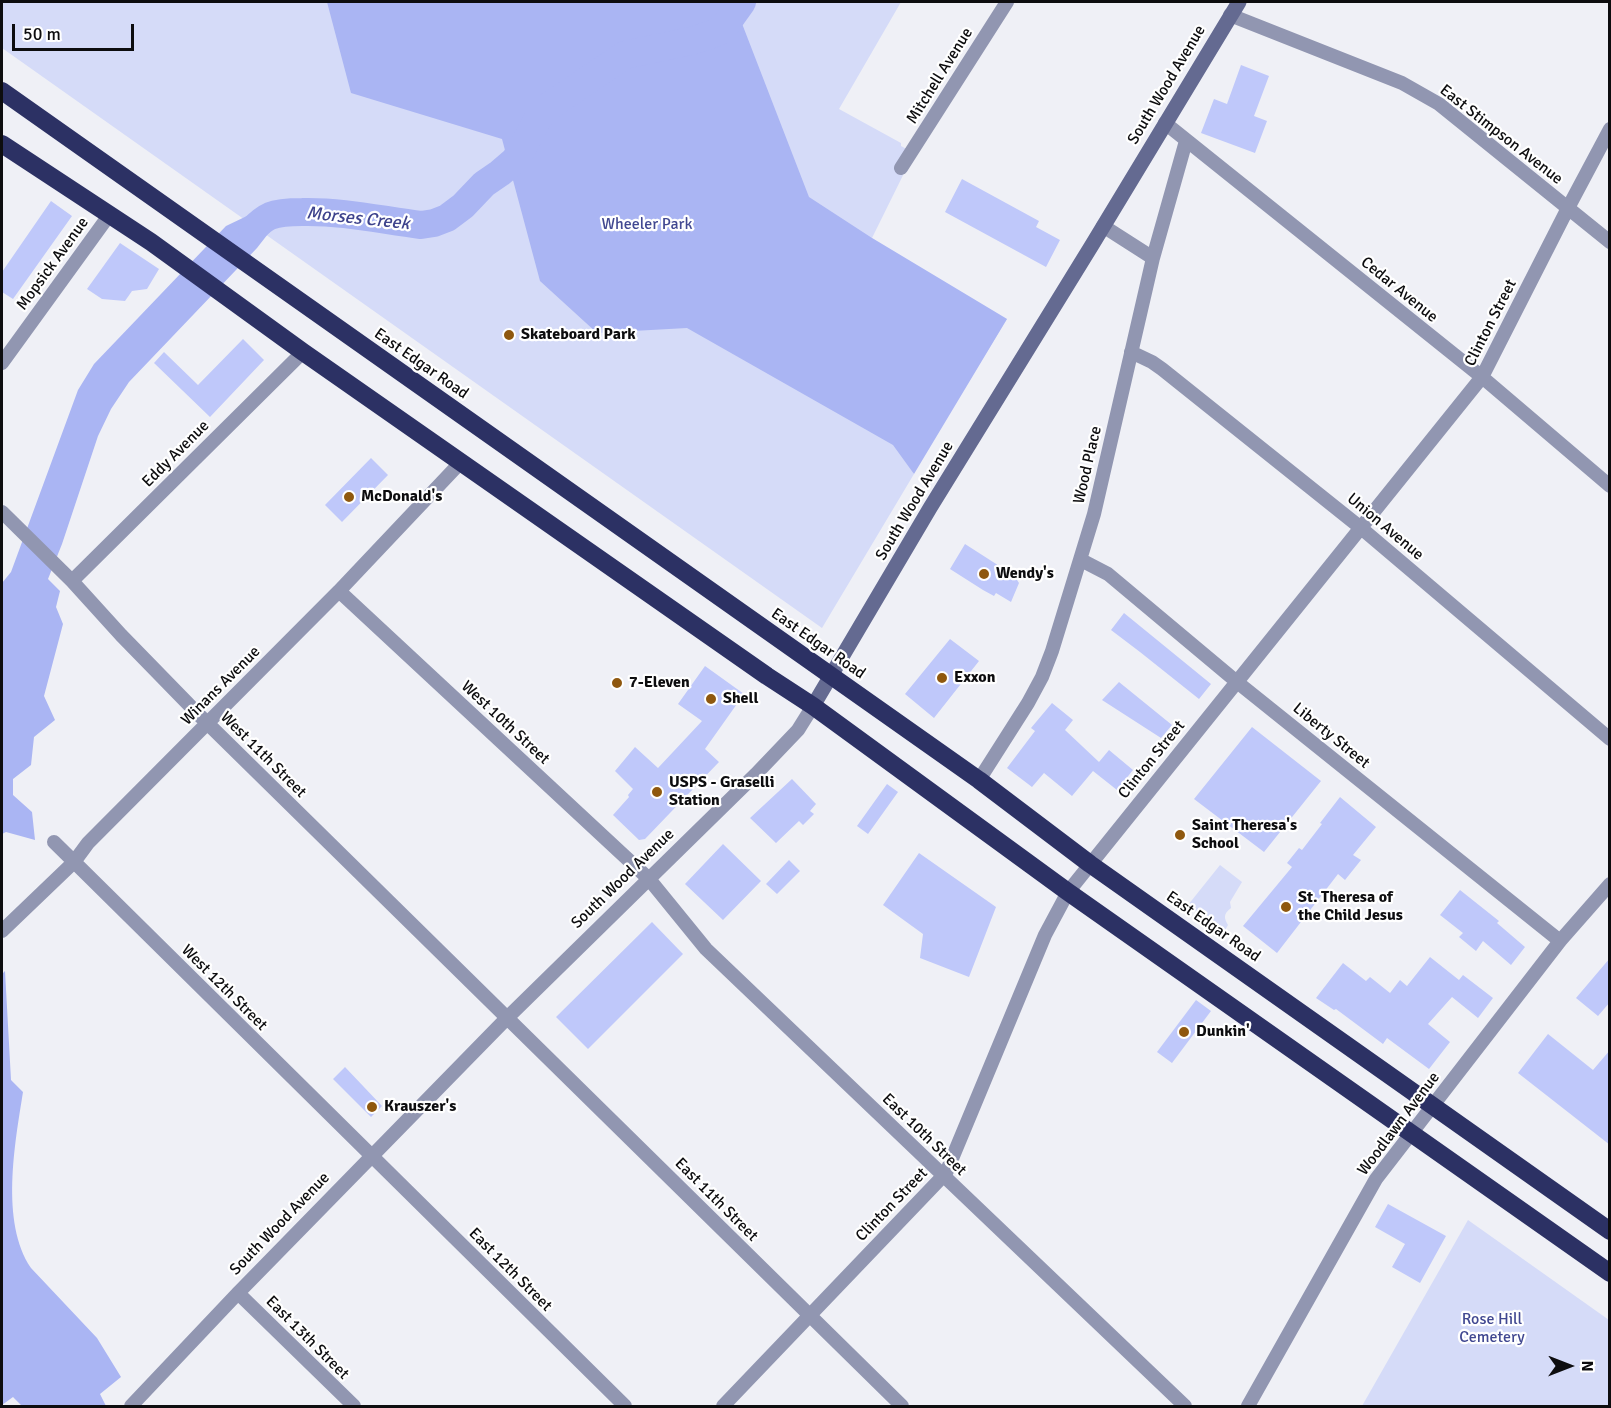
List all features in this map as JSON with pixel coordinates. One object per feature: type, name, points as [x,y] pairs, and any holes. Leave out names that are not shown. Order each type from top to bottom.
[{"type":"highway","name":"East Edgar Road","points":[[2,91],[979,780],[1090,864],[1610,1231]]},
{"type":"highway","points":[[2,144],[152,242],[303,352],[813,706],[1068,892],[1610,1273]]},
{"type":"main road","name":"South Wood Avenue","points":[[813,706],[930,508],[1239,2]]},
{"type":"street","name":"Mitchell Avenue","points":[[901,168],[1007,2]]},
{"type":"street","name":"East Stimpson Avenue","points":[[1230,15],[1402,83],[1439,104],[1610,242]]},
{"type":"street","name":"Cedar Avenue","points":[[1165,123],[1482,377],[1610,486]]},
{"type":"street","name":"Clinton Street","points":[[723,1407],[946,1173],[1045,935],[1068,892],[1482,377],[1610,129]]},
{"type":"street","name":"Wood Place","points":[[979,780],[1028,703],[1047,664],[1081,560],[1096,506],[1153,258],[1186,141]]},
{"type":"street","name":"Mopsick Avenue","points":[[2,363],[110,214]]},
{"type":"street","points":[[1103,226],[1153,258]]},
{"type":"street","name":"Eddy Avenue","points":[[72,580],[303,352]]},
{"type":"street","name":"Union Avenue","points":[[1131,352],[1162,369],[1361,528],[1610,739]]},
{"type":"street","name":"Winans Avenue","points":[[2,931],[74,861],[88,843],[339,591],[461,462]]},
{"type":"street","name":"West 11th Street","points":[[2,512],[72,580],[121,635],[207,723],[507,1018]]},
{"type":"street","name":"Liberty Street","points":[[1081,560],[1108,574],[1237,682],[1560,940]]},
{"type":"street","name":"West 10th Street","points":[[339,591],[649,879]]},
{"type":"street","name":"South Wood Avenue","points":[[131,1407],[238,1293],[507,1018],[732,798],[798,730],[813,706]]},
{"type":"street","name":"West 12th Street","points":[[54,842],[371,1156]]},
{"type":"street","name":"East 10th Street","points":[[649,879],[706,949],[1185,1407]]},
{"type":"street","name":"Woodlawn Avenue","points":[[1248,1407],[1376,1179],[1560,940],[1610,884]]},
{"type":"street","name":"East 11th Street","points":[[507,1018],[903,1407]]},
{"type":"street","name":"East 12th Street","points":[[371,1156],[625,1407]]},
{"type":"street","name":"East 13th Street","points":[[238,1293],[354,1407]]},
{"type":"green space","name":"Wheeler Park","points":[[2,2],[901,2],[839,109],[901,143],[901,146],[914,153],[872,238],[1007,319],[822,628],[2,48]]},
{"type":"green space","points":[[1220,865],[1242,882],[1230,902],[1231,908],[1225,914],[1228,925],[1224,932],[1188,905]]},
{"type":"green space","name":"Rose Hill Cemetery","points":[[1468,1220],[1609,1320],[1609,1406],[1362,1406]]},
{"type":"shaded area","points":[[327,2],[757,2],[741,21],[809,197],[872,238],[1007,319],[914,474],[893,445],[687,328],[597,333],[540,281],[502,139],[351,93]]},
{"type":"shaded area","points":[[267,211],[285,212],[257,248],[129,382],[111,409],[98,436],[48,579],[60,591],[56,607],[63,624],[44,696],[55,720],[34,737],[31,765],[13,779],[13,795],[32,812],[35,840],[6,832],[2,834],[2,583],[11,572],[78,390],[94,364],[226,226],[249,215]]},
{"type":"shaded area","points":[[5,971],[11,1080],[23,1092],[12,1182],[16,1228],[21,1249],[31,1268],[97,1338],[121,1377],[100,1394],[106,1406],[22,1406],[13,1397],[2,1405],[2,974]]},
{"type":"building","points":[[1241,65],[1269,76],[1254,116],[1267,121],[1255,153],[1201,133],[1214,99],[1227,104]]},
{"type":"building","points":[[962,179],[1039,221],[1036,227],[1060,240],[1046,267],[945,212]]},
{"type":"building","points":[[51,201],[72,216],[13,299],[2,292],[2,272]]},
{"type":"building","points":[[120,243],[159,269],[147,289],[132,291],[125,301],[102,299],[87,289]]},
{"type":"building","points":[[243,339],[264,360],[210,417],[154,363],[164,352],[198,385]]},
{"type":"building","points":[[371,458],[388,475],[342,522],[325,505]]},
{"type":"building","name":"Wendy's","points":[[965,544],[1018,578],[1019,583],[1011,602],[996,593],[994,596],[950,569]]},
{"type":"building","points":[[1124,613],[1211,684],[1199,699],[1111,630]]},
{"type":"building","name":"Exxon","points":[[950,639],[979,661],[934,718],[905,694]]},
{"type":"building","points":[[705,666],[744,694],[705,749],[719,762],[645,839],[639,840],[613,815],[633,789],[615,771],[635,747],[658,768],[702,721],[678,704]]},
{"type":"building","points":[[1119,682],[1172,725],[1161,738],[1102,700]]},
{"type":"building","points":[[1052,703],[1073,720],[1065,730],[1099,762],[1109,750],[1133,770],[1117,790],[1093,771],[1072,796],[1044,773],[1032,787],[1007,768],[1035,731],[1031,728]]},
{"type":"building","points":[[1252,727],[1321,781],[1264,852],[1194,799]]},
{"type":"building","points":[[792,779],[816,804],[810,811],[814,814],[803,825],[799,821],[776,843],[750,818]]},
{"type":"building","points":[[887,784],[898,792],[868,834],[857,826]]},
{"type":"building","points":[[1340,797],[1376,827],[1353,855],[1361,860],[1345,880],[1338,874],[1277,953],[1243,926],[1292,867],[1287,863],[1299,848],[1302,850]]},
{"type":"building","points":[[723,844],[761,881],[723,920],[685,884]]},
{"type":"building","points":[[919,853],[996,907],[969,977],[920,958],[923,934],[883,905]]},
{"type":"building","points":[[789,860],[800,871],[777,894],[766,884]]},
{"type":"building","points":[[1460,890],[1499,921],[1497,923],[1525,947],[1511,965],[1483,941],[1476,951],[1459,937],[1463,933],[1440,915]]},
{"type":"building","points":[[652,922],[683,954],[588,1049],[556,1017]]},
{"type":"building","points":[[1430,957],[1459,980],[1463,975],[1493,998],[1478,1018],[1452,997],[1428,1024],[1450,1042],[1429,1069],[1387,1038],[1383,1044],[1336,1009],[1334,1010],[1316,998],[1343,963],[1366,981],[1370,977],[1390,993],[1400,980],[1407,986]]},
{"type":"building","points":[[1610,958],[1610,1002],[1598,1016],[1576,998]]},
{"type":"building","name":"Dunkin'","points":[[1196,1000],[1211,1011],[1172,1063],[1157,1052]]},
{"type":"building","points":[[1548,1034],[1593,1070],[1610,1050],[1610,1145],[1518,1073]]},
{"type":"building","points":[[345,1067],[382,1106],[371,1117],[333,1079]]},
{"type":"building","points":[[1388,1204],[1446,1236],[1420,1283],[1392,1267],[1405,1244],[1375,1227]]},
{"type":"waterway","name":"Morses Creek","points":[[252,230],[270,216],[290,212],[347,214],[421,225],[447,218],[463,206],[484,184],[514,161],[538,118],[549,106],[625,55],[695,40],[718,32],[742,2]]},
{"type":"place","name":"Skateboard Park","points":[[509,335]]},
{"type":"place","name":"McDonald's","points":[[349,497]]},
{"type":"place","name":"Wendy's","points":[[984,574]]},
{"type":"place","name":"Exxon","points":[[942,678]]},
{"type":"place","name":"7-Eleven","points":[[617,683]]},
{"type":"place","name":"Shell","points":[[711,699]]},
{"type":"place","name":"USPS - Graselli Station","points":[[657,792]]},
{"type":"place","name":"Saint Theresa's School","points":[[1180,835]]},
{"type":"place","name":"St. Theresa of the Child Jesus","points":[[1286,907]]},
{"type":"place","name":"Dunkin'","points":[[1184,1032]]},
{"type":"place","name":"Krauszer's","points":[[372,1107]]}]
